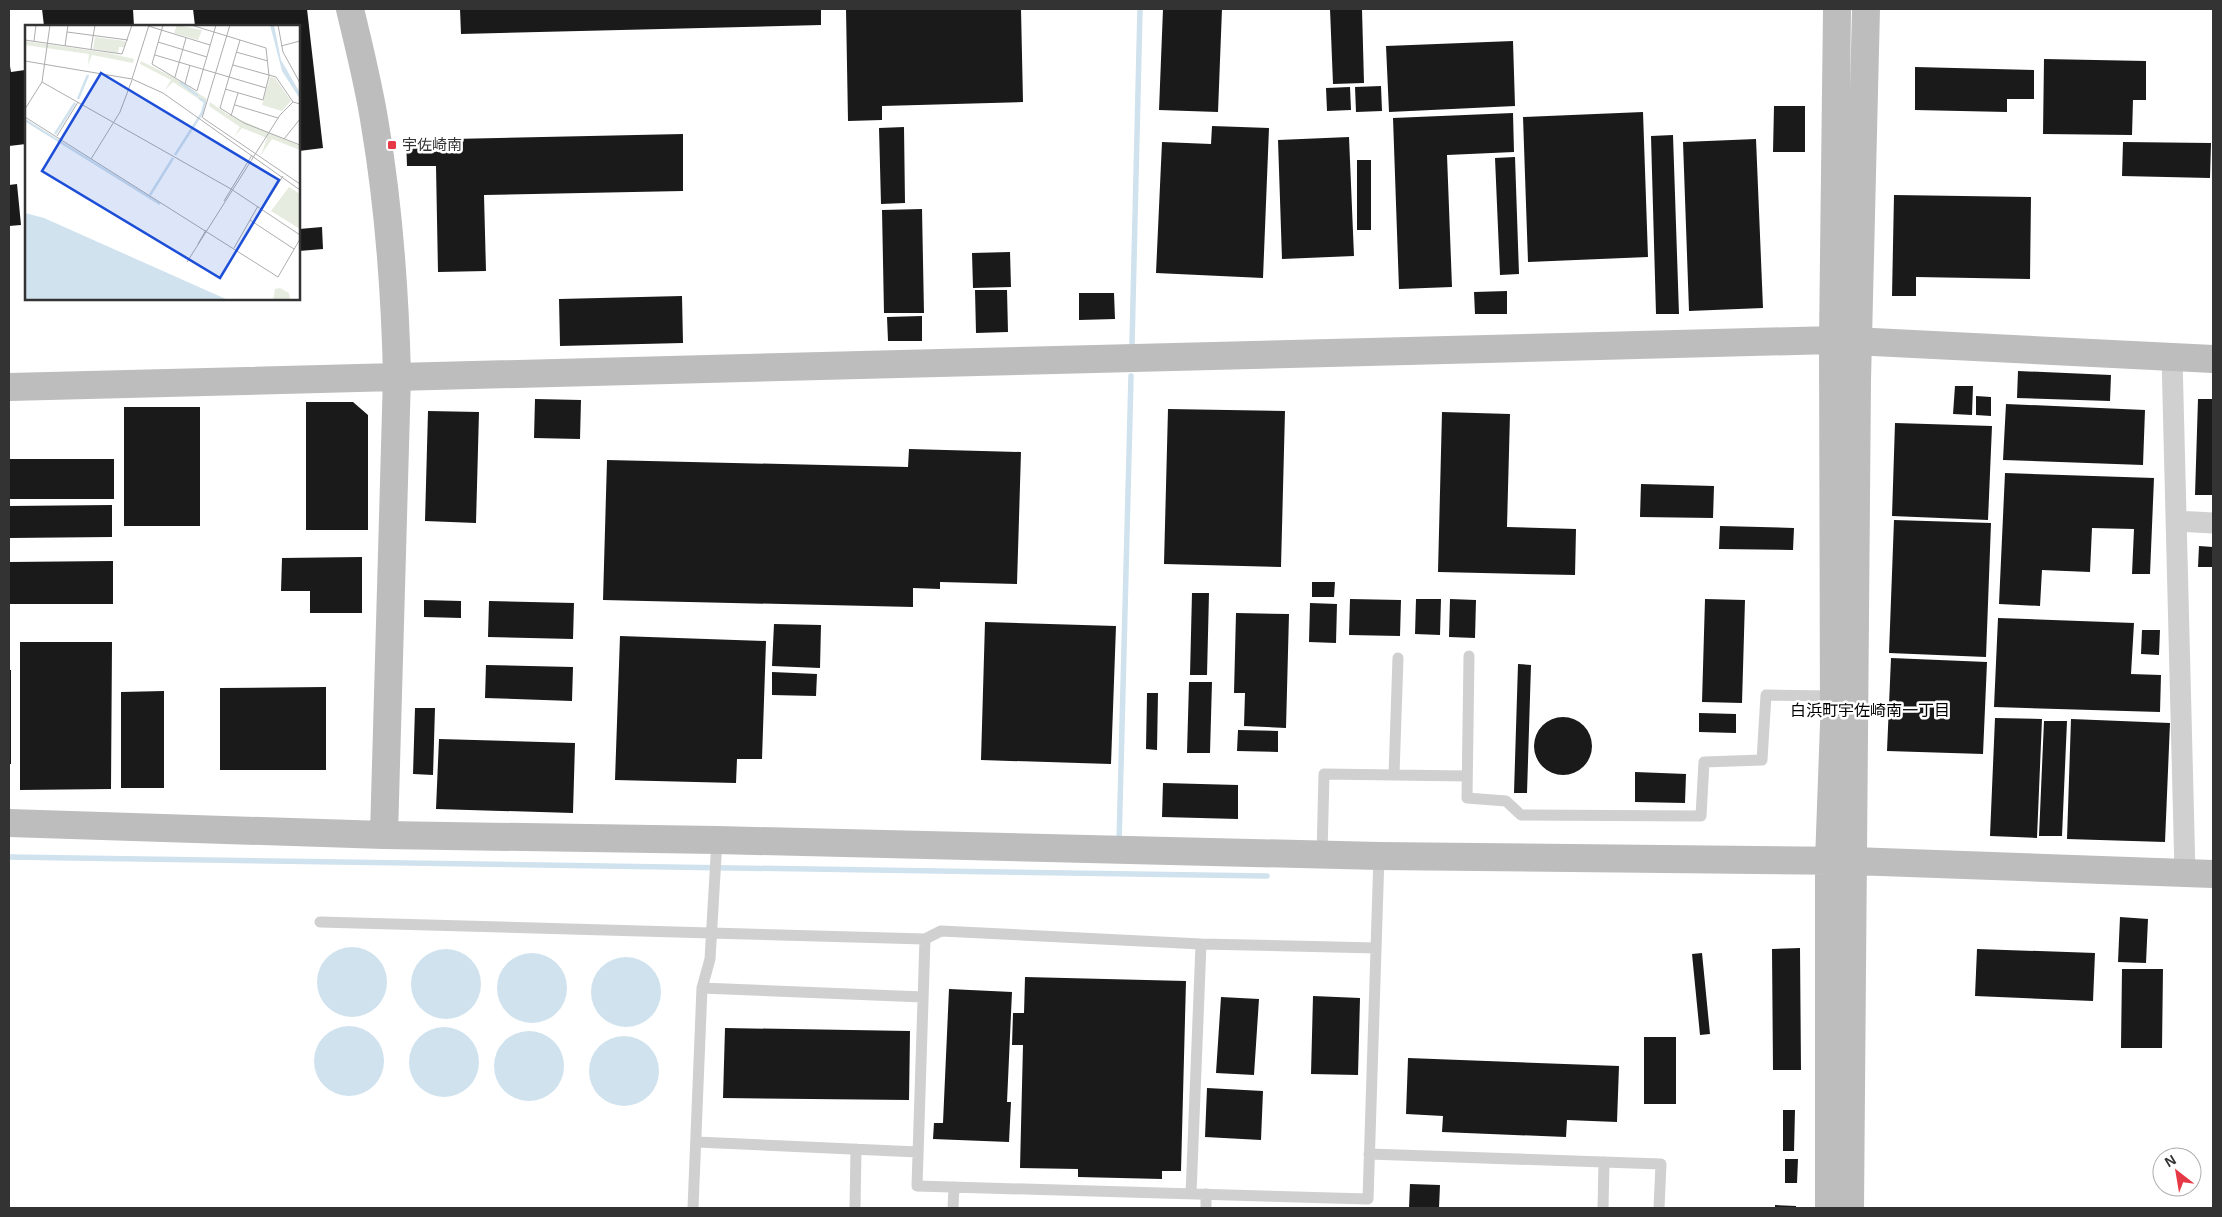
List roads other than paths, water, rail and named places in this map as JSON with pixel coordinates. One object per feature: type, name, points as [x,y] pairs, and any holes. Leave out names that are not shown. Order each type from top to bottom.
[{"type":"street","points":[[350,9],[375,124],[389,232],[397,376],[384,835]]},
{"type":"street","points":[[1829,1208],[1841,861],[1845,340],[1837,9]]},
{"type":"street","points":[[1850,1208],[1841,861],[1834,696],[1845,340],[1866,9]]},
{"type":"street","points":[[9,387],[1845,340],[2213,359]]},
{"type":"street","points":[[2172,357],[2185,873]]},
{"type":"street","points":[[2176,521],[2213,523]]},
{"type":"street","points":[[9,823],[384,835],[717,840],[1379,856],[1841,861],[2213,874]]},
{"type":"lane","points":[[1469,656],[1467,798],[1506,801],[1521,815],[1701,816],[1704,762],[1762,760],[1766,696],[1834,696]]},
{"type":"lane","points":[[1394,775],[1398,658]]},
{"type":"lane","points":[[1322,854],[1324,774],[1467,776]]},
{"type":"lane","points":[[693,1208],[702,988],[710,959],[717,840]]},
{"type":"lane","points":[[925,939],[917,1186],[1368,1199],[1379,856]]},
{"type":"lane","points":[[320,922],[925,939],[941,931],[1201,944],[1376,948]]},
{"type":"lane","points":[[1191,1194],[1201,944]]},
{"type":"lane","points":[[702,988],[923,997]]},
{"type":"lane","points":[[697,1142],[918,1152]]},
{"type":"lane","points":[[855,1208],[856,1149]]},
{"type":"lane","points":[[1369,1154],[1661,1164],[1659,1208]]},
{"type":"lane","points":[[1603,1208],[1604,1162]]},
{"type":"lane","points":[[953,1208],[954,1187]]},
{"type":"lane","points":[[1206,1194],[1206,1208]]},
{"type":"water","points":[[352,947],[365,950],[377,957],[384,969],[387,982],[384,995],[377,1007],[365,1014],[352,1017],[339,1014],[327,1007],[320,995],[317,982],[320,969],[327,957],[339,950]]},
{"type":"water","points":[[446,949],[459,952],[471,959],[478,971],[481,984],[478,997],[471,1009],[459,1016],[446,1019],[433,1016],[421,1009],[414,997],[411,984],[414,971],[421,959],[433,952]]},
{"type":"water","points":[[532,953],[545,956],[557,963],[564,975],[567,988],[564,1001],[557,1013],[545,1020],[532,1023],[519,1020],[507,1013],[500,1001],[497,988],[500,975],[507,963],[519,956]]},
{"type":"water","points":[[626,957],[639,960],[651,967],[658,979],[661,992],[658,1005],[651,1017],[639,1024],[626,1027],[613,1024],[601,1017],[594,1005],[591,992],[594,979],[601,967],[613,960]]},
{"type":"water","points":[[349,1026],[362,1029],[374,1036],[381,1048],[384,1061],[381,1074],[374,1086],[362,1093],[349,1096],[336,1093],[324,1086],[317,1074],[314,1061],[317,1048],[324,1036],[336,1029]]},
{"type":"water","points":[[444,1027],[457,1030],[469,1037],[476,1049],[479,1062],[476,1075],[469,1087],[457,1094],[444,1097],[431,1094],[419,1087],[412,1075],[409,1062],[412,1049],[419,1037],[431,1030]]},
{"type":"water","points":[[529,1031],[542,1034],[554,1041],[561,1053],[564,1066],[561,1079],[554,1091],[542,1098],[529,1101],[516,1098],[504,1091],[497,1079],[494,1066],[497,1053],[504,1041],[516,1034]]},
{"type":"water","points":[[624,1036],[637,1039],[649,1046],[656,1058],[659,1071],[656,1084],[649,1096],[637,1103],[624,1106],[611,1103],[599,1096],[592,1084],[589,1071],[592,1058],[599,1046],[611,1039]]},
{"type":"waterway","points":[[1132,344],[1140,9]]},
{"type":"waterway","points":[[1119,844],[1131,376]]},
{"type":"waterway","points":[[9,857],[1267,876]]},
{"type":"place","name":"宇佐崎南","points":[[392,145]]},
{"type":"district","name":"白浜町宇佐崎南一丁目","points":[[1870,710]]}]
